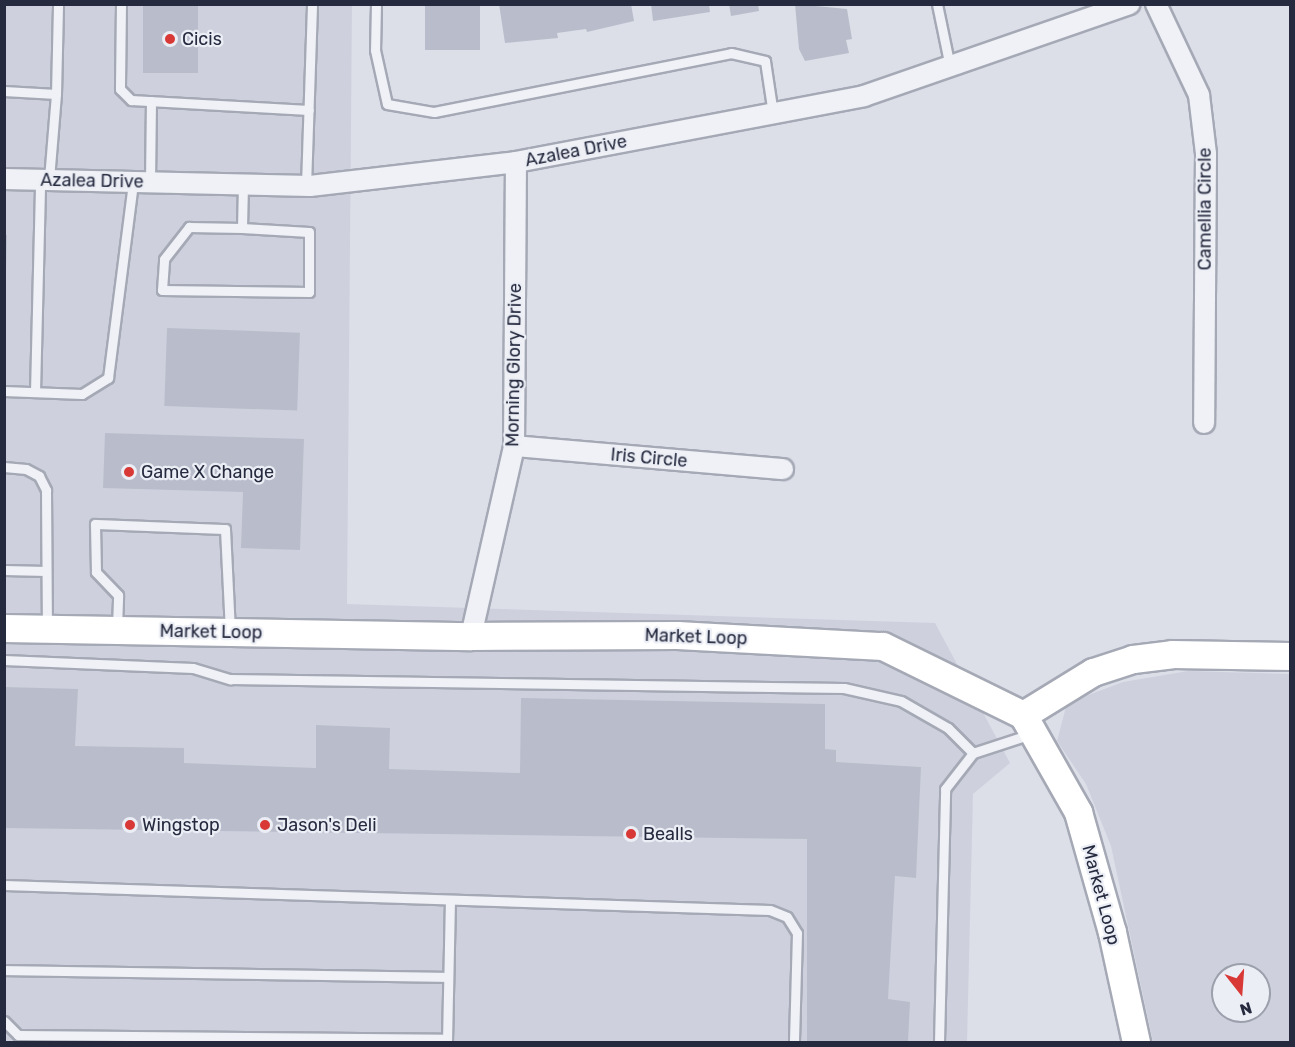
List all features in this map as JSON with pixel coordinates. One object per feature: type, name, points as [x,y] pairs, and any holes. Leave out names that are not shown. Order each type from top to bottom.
[{"type":"street","name":"Azalea Drive","points":[[4,179],[306,186],[516,162],[864,96],[950,68],[1090,12],[1129,4]]},
{"type":"street","name":"Camellia Circle","points":[[1156,4],[1199,95],[1206,154],[1204,423]]},
{"type":"street","name":"Morning Glory Drive","points":[[471,636],[514,446],[516,162]]},
{"type":"street","name":"Iris Circle","points":[[514,446],[783,469]]},
{"type":"street","name":"Market Loop","points":[[4,628],[471,636],[677,635],[883,646],[1028,724],[1078,812],[1112,933],[1136,1042]]},
{"type":"street","points":[[1028,724],[1093,672],[1133,659],[1172,654],[1290,656]]},
{"type":"lane","points":[[35,392],[45,180],[56,94],[58,4]]},
{"type":"lane","points":[[121,4],[120,89],[130,100],[309,110]]},
{"type":"lane","points":[[306,186],[312,4]]},
{"type":"lane","points":[[376,4],[375,51],[387,104],[434,112],[730,53],[765,61],[773,114]]},
{"type":"lane","points":[[937,4],[950,68]]},
{"type":"lane","points":[[4,91],[56,94]]},
{"type":"lane","points":[[4,391],[82,394],[108,378],[141,182],[152,101]]},
{"type":"lane","points":[[242,228],[243,185]]},
{"type":"lane","points":[[189,227],[242,228],[309,232],[309,292],[162,290],[164,259],[189,227]]},
{"type":"lane","points":[[4,467],[26,469],[39,476],[46,490],[47,628]]},
{"type":"lane","points":[[117,630],[118,595],[96,572],[95,524],[225,529],[230,632]]},
{"type":"lane","points":[[4,570],[46,571]]},
{"type":"lane","points":[[4,660],[192,669],[230,679],[844,688],[901,701],[948,728],[973,753]]},
{"type":"lane","points":[[939,1042],[942,802],[951,777],[973,753],[1028,724]]},
{"type":"lane","points":[[4,885],[779,912],[797,933],[794,1042]]},
{"type":"lane","points":[[4,1021],[18,1035],[447,1041],[450,900]]},
{"type":"lane","points":[[6,972],[448,977]]},
{"type":"shaded area","points":[[5,5],[352,5],[347,604],[935,623],[1010,763],[973,794],[967,1042],[5,1042]]},
{"type":"shaded area","points":[[1188,671],[1290,674],[1290,1042],[1153,1042],[1111,846],[1086,784],[1057,741],[1067,703],[1123,682]]},
{"type":"building","name":"Cicis","points":[[143,4],[198,4],[198,73],[143,73]]},
{"type":"building","points":[[425,4],[480,4],[480,50],[425,50]]},
{"type":"building","points":[[499,4],[631,4],[634,21],[587,32],[586,29],[557,33],[558,38],[505,43]]},
{"type":"building","points":[[651,4],[709,4],[710,12],[653,21]]},
{"type":"building","points":[[729,4],[758,4],[759,11],[731,16]]},
{"type":"building","points":[[795,4],[847,9],[852,39],[846,40],[849,53],[805,61],[799,49]]},
{"type":"building","points":[[4,235],[7,235],[6,272],[4,272]]},
{"type":"building","points":[[167,328],[300,333],[297,411],[164,406]]},
{"type":"building","points":[[105,433],[304,439],[300,550],[241,548],[243,492],[103,488]]},
{"type":"building","points":[[4,687],[78,689],[75,746],[184,748],[184,763],[316,768],[316,725],[390,728],[389,769],[520,773],[521,698],[825,704],[825,749],[836,750],[836,762],[921,767],[916,878],[895,876],[888,999],[910,1002],[908,1042],[807,1042],[807,839],[4,828]]},
{"type":"place","name":"Cicis","points":[[170,39]]},
{"type":"place","name":"Game X Change","points":[[129,472]]},
{"type":"place","name":"Wingstop","points":[[130,825]]},
{"type":"place","name":"Jason's Deli","points":[[265,825]]},
{"type":"place","name":"Bealls","points":[[631,834]]}]
